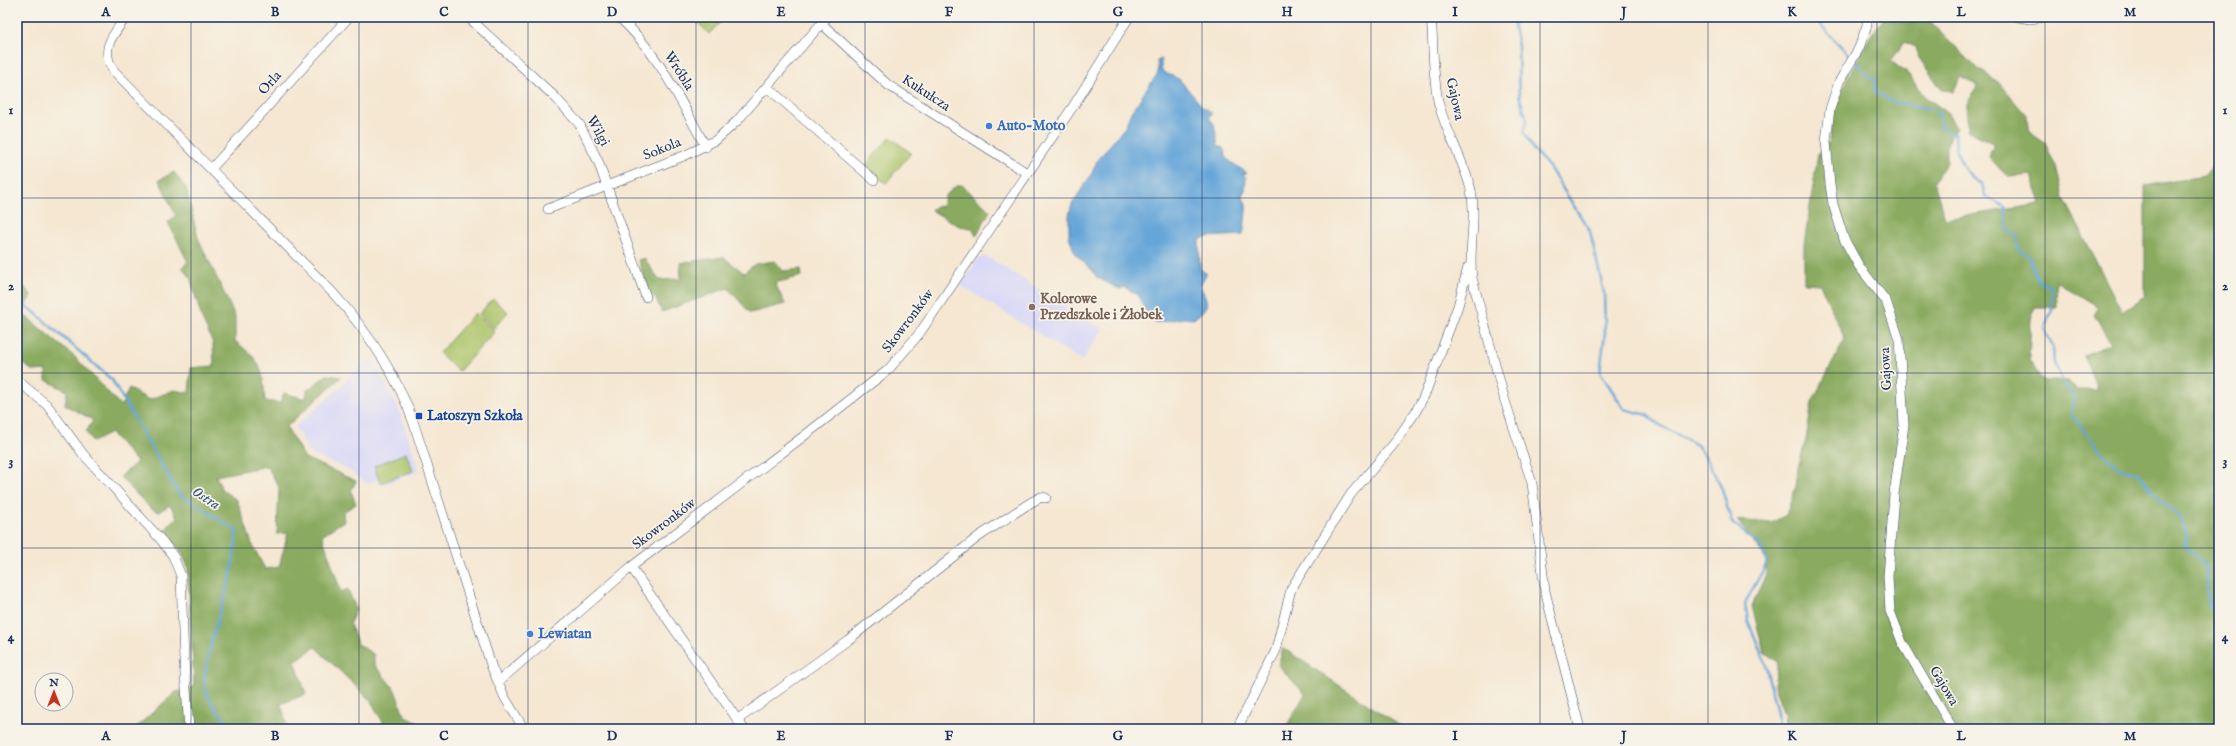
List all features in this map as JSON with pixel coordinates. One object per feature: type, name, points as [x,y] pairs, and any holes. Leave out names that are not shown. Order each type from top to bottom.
[{"type":"street","points":[[126,17],[109,42],[107,49],[108,60],[114,71],[351,312],[371,338],[390,370],[407,404],[414,424],[498,682],[524,729]]},
{"type":"street","name":"Orla","points":[[211,169],[348,17]]},
{"type":"street","name":"Wilgi","points":[[468,17],[568,109],[580,125],[590,142],[607,186],[646,298]]},
{"type":"street","name":"Wróbla","points":[[619,17],[648,49],[671,81],[706,147]]},
{"type":"street","name":"Skowronków","points":[[498,682],[630,566],[804,436],[888,370],[919,334],[1074,105],[1129,17]]},
{"type":"street","name":"Gajowa","points":[[1431,17],[1436,91],[1439,105],[1468,182],[1474,215],[1470,262]]},
{"type":"street","name":"Gajowa","points":[[1867,17],[1867,25],[1854,58],[1840,82],[1830,109],[1826,149],[1831,195],[1840,229],[1853,257],[1886,301],[1899,339],[1904,425],[1894,494],[1888,577],[1888,602],[1893,622],[1902,642],[1953,729]]},
{"type":"street","points":[[2018,17],[2030,19],[2043,17]]},
{"type":"street","name":"Sokola","points":[[548,209],[706,147],[737,121],[824,20]]},
{"type":"street","name":"Kukułcza","points":[[824,20],[888,85],[1027,173]]},
{"type":"street","points":[[767,86],[874,180]]},
{"type":"street","points":[[1237,729],[1276,650],[1291,589],[1351,494],[1393,445],[1426,394],[1458,306],[1470,262]]},
{"type":"street","points":[[1470,262],[1472,278],[1505,401],[1532,483],[1545,591],[1580,729]]},
{"type":"street","points":[[17,380],[52,411],[83,454],[162,541],[173,556],[178,568],[182,585],[184,661],[190,729]]},
{"type":"street","points":[[737,720],[848,640],[978,537],[1030,502],[1040,497],[1046,498]]},
{"type":"street","name":"Skowronków","points":[[630,566],[744,729]]},
{"type":"shaded area","name":"Kolorowe Przedszkole i Żłobek","points":[[988,257],[1103,329],[1082,361],[960,285],[979,258]]},
{"type":"shaded area","points":[[372,358],[399,409],[419,471],[381,486],[377,480],[368,484],[345,468],[310,454],[295,427],[336,391],[357,368]]},
{"type":"green space","points":[[692,17],[725,17],[709,34]]},
{"type":"green space","points":[[1885,17],[1926,17],[1977,68],[1998,82],[2026,115],[2029,132],[2045,143],[2056,167],[2063,196],[2122,312],[2145,296],[2145,186],[2204,176],[2219,158],[2219,729],[1784,729],[1785,717],[1774,686],[1778,662],[1764,652],[1752,606],[1766,574],[1766,558],[1737,520],[1771,523],[1786,515],[1796,487],[1798,468],[1806,440],[1812,402],[1845,339],[1820,284],[1804,283],[1804,245],[1818,154],[1829,141],[1835,106],[1842,88],[1871,35]],"holes":[[[1904,42],[1916,47],[1919,58],[1942,90],[1954,91],[1960,77],[1978,85],[1967,104],[1967,130],[1994,144],[1989,157],[2008,177],[2032,175],[2041,204],[1945,219],[1934,182],[1947,162],[1947,144],[1956,128],[1948,113],[1924,96],[1908,74],[1891,61]],[[2056,281],[2099,307],[2094,315],[2111,344],[2084,355],[2097,390],[2076,390],[2069,381],[2042,381],[2029,359],[2031,319],[2035,307],[2057,307]]]},
{"type":"green space","points":[[890,137],[911,153],[886,183],[864,167]]},
{"type":"green space","points":[[174,172],[186,188],[198,238],[235,316],[235,341],[251,355],[259,366],[262,373],[265,401],[280,403],[284,393],[306,399],[307,390],[327,375],[341,377],[286,427],[305,458],[356,481],[351,491],[356,504],[343,512],[344,521],[322,535],[341,592],[348,589],[356,609],[350,623],[357,643],[374,655],[374,664],[395,690],[404,715],[428,729],[387,729],[370,700],[315,647],[295,661],[306,694],[281,704],[288,729],[137,729],[136,727],[176,692],[194,687],[188,567],[180,550],[164,531],[177,517],[170,505],[158,512],[150,508],[120,477],[137,462],[111,433],[93,442],[86,432],[93,420],[65,405],[67,391],[46,380],[46,370],[33,371],[17,359],[17,278],[32,296],[27,302],[23,314],[76,358],[121,406],[129,388],[149,400],[174,390],[189,393],[191,368],[214,366],[213,343],[202,319],[190,277],[182,267],[188,262],[168,222],[176,216],[159,180]],"holes":[[[267,466],[279,487],[277,534],[288,533],[279,567],[265,569],[252,544],[237,500],[222,490],[216,476]]]},
{"type":"green space","points":[[962,185],[990,211],[976,236],[972,228],[959,226],[931,210],[934,207],[943,206],[945,196],[956,186]]},
{"type":"green space","points":[[723,257],[744,273],[755,264],[775,261],[783,271],[801,269],[802,276],[775,283],[785,304],[750,313],[728,288],[662,312],[656,299],[649,292],[638,260],[644,258],[659,280],[681,279],[680,263]]},
{"type":"green space","points":[[493,299],[508,312],[494,328],[479,314]]},
{"type":"green space","points":[[475,313],[495,331],[459,371],[439,353]]},
{"type":"green space","points":[[406,453],[413,471],[380,483],[374,466]]},
{"type":"green space","points":[[1283,648],[1405,729],[1285,729],[1305,694],[1278,665]]},
{"type":"water","points":[[1161,59],[1161,69],[1165,73],[1179,79],[1202,106],[1212,113],[1209,118],[1214,124],[1218,146],[1223,148],[1227,159],[1247,173],[1242,174],[1246,177],[1245,190],[1242,195],[1246,204],[1243,235],[1205,237],[1199,241],[1200,269],[1207,274],[1200,285],[1206,301],[1203,311],[1194,319],[1183,318],[1155,323],[1147,314],[1137,294],[1124,287],[1120,289],[1097,278],[1093,271],[1075,254],[1069,236],[1069,215],[1072,204],[1092,173],[1097,161],[1125,127],[1131,112],[1158,73],[1157,61]]},
{"type":"waterway","points":[[1512,17],[1518,46],[1519,95],[1527,120],[1524,132],[1533,149],[1549,167],[1590,231],[1604,293],[1605,333],[1600,372],[1624,409],[1647,415],[1658,424],[1697,445],[1705,456],[1722,489],[1732,523],[1760,545],[1767,563],[1745,603],[1748,621],[1764,659],[1777,713],[1778,729]]},
{"type":"waterway","points":[[1813,17],[1851,57]]},
{"type":"waterway","points":[[1855,60],[1867,75],[1874,78],[1875,91],[1893,102],[1931,109],[1939,114],[1942,128],[1955,135],[1955,142],[1959,157],[1970,176],[1982,184],[1985,196],[2005,207],[2008,230],[2016,234],[2019,250],[2029,256],[2038,281],[2051,287],[2052,312],[2044,328],[2053,347],[2054,363],[2065,386],[2074,396],[2071,414],[2106,457],[2120,468],[2139,473],[2161,501],[2179,516],[2188,535],[2184,546],[2205,565],[2209,606],[2219,613]]},
{"type":"waterway","name":"Ostra","points":[[17,302],[32,310],[112,380],[179,494],[237,531],[231,574],[214,632],[205,678],[205,688],[213,705],[236,729]]},
{"type":"waterway","points":[[2214,729],[2219,724]]},
{"type":"place","name":"Auto-Moto","points":[[989,126]]},
{"type":"place","name":"Kolorowe Przedszkole i Żłobek","points":[[1032,307]]},
{"type":"place","name":"Latoszyn Szkoła","points":[[419,416]]},
{"type":"place","name":"Lewiatan","points":[[530,634]]}]
